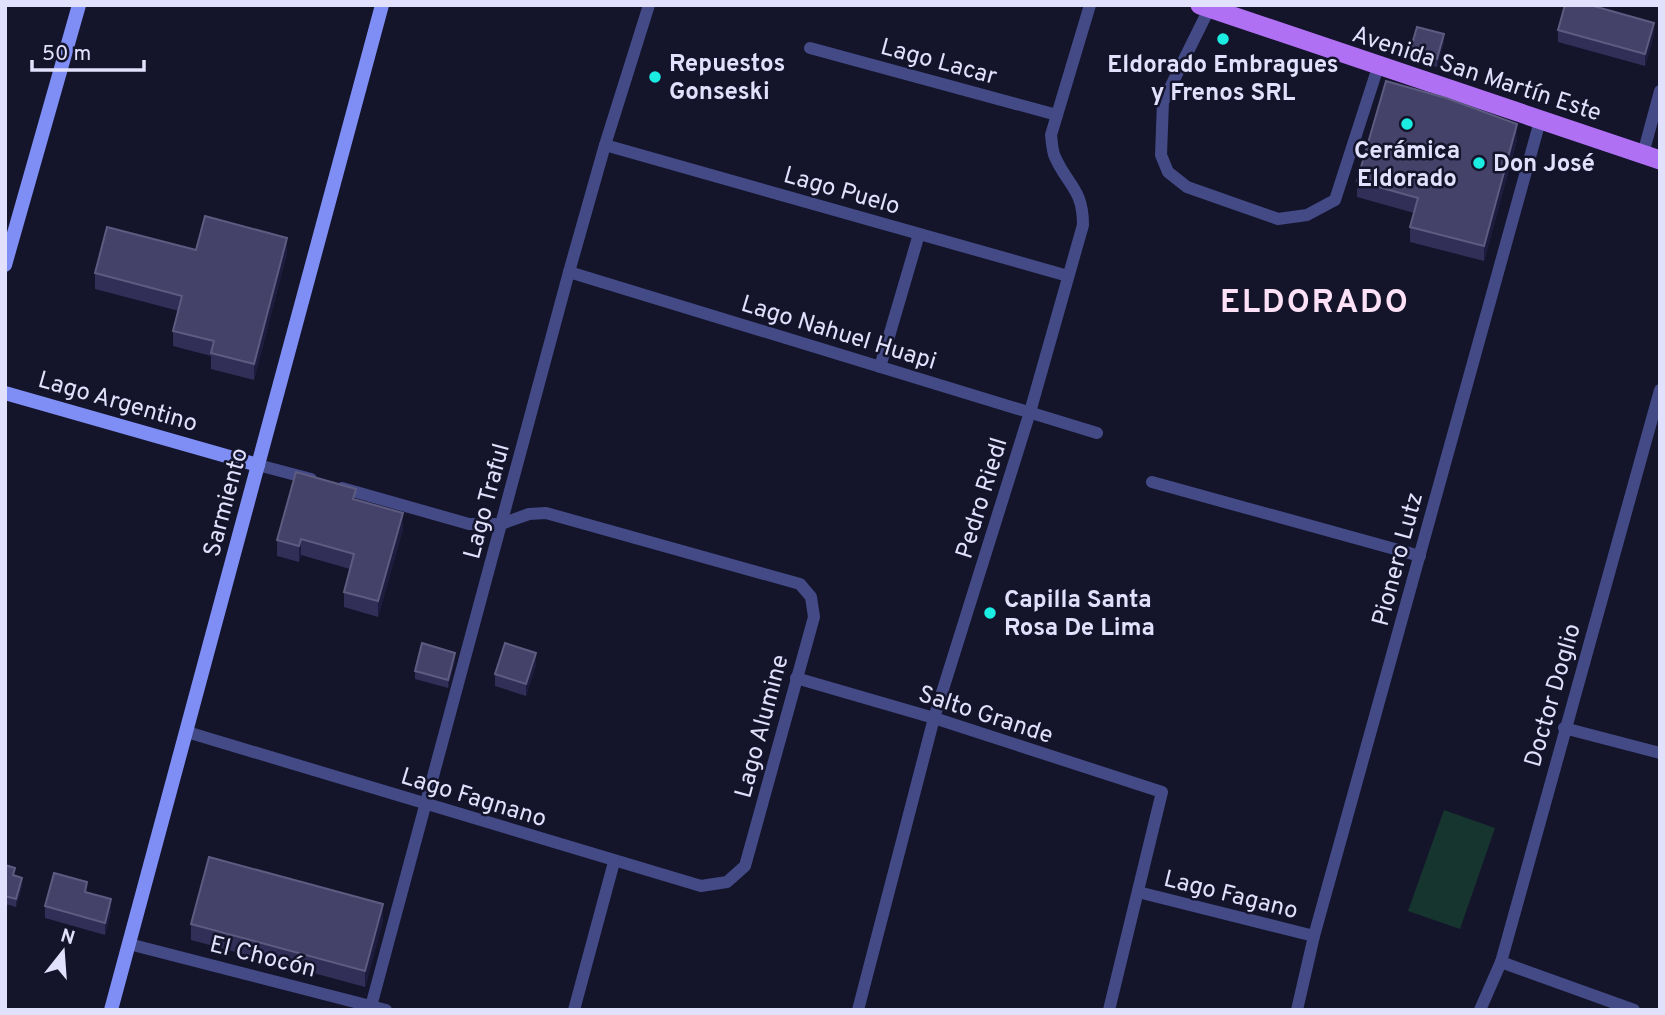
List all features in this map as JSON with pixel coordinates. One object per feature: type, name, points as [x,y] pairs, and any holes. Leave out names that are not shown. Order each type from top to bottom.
[{"type":"main road","points":[[5,265],[79,5]]},
{"type":"main road","name":"Sarmiento","points":[[111,1010],[382,5]]},
{"type":"main road","name":"Avenida San Martín Este","points":[[1207,6],[1378,67],[1651,157]]},
{"type":"main road","name":"Lago Argentino","points":[[5,393],[258,464]]},
{"type":"street","name":"Lago Traful","points":[[371,1008],[569,272],[649,5]]},
{"type":"street","name":"Pedro Riedl","points":[[858,1010],[934,718],[1030,412],[1083,225],[1083,208],[1078,193],[1054,156],[1051,135],[1090,5]]},
{"type":"street","points":[[1207,6],[1163,102],[1161,155],[1168,172],[1187,187],[1278,219],[1307,215],[1335,200],[1378,67]]},
{"type":"street","name":"Lago Lacar","points":[[810,48],[1057,115]]},
{"type":"street","points":[[1651,157],[1660,91]]},
{"type":"street","name":"Pionero Lutz","points":[[1297,1010],[1314,936],[1540,121]]},
{"type":"street","name":"Lago Puelo","points":[[605,145],[1068,276]]},
{"type":"street","points":[[880,367],[919,234]]},
{"type":"street","name":"Lago Nahuel Huapi","points":[[569,272],[1097,433]]},
{"type":"street","name":"Doctor Doglio","points":[[1480,1010],[1501,962],[1660,390]]},
{"type":"street","name":"Lago Argentino","points":[[258,464],[469,524],[502,524]]},
{"type":"street","points":[[1152,482],[1420,556]]},
{"type":"street","name":"Lago Alumine","points":[[502,524],[529,514],[547,513],[800,584],[811,597],[814,617],[745,866]]},
{"type":"street","name":"Salto Grande","points":[[796,678],[934,718],[1162,792],[1138,892]]},
{"type":"street","points":[[1564,728],[1660,752]]},
{"type":"street","name":"Lago Fagnano","points":[[187,732],[701,886],[727,882],[745,866]]},
{"type":"street","points":[[575,1010],[614,862]]},
{"type":"street","points":[[1109,1010],[1138,892]]},
{"type":"street","name":"Lago Fagano","points":[[1138,892],[1314,936]]},
{"type":"street","name":"El Chocón","points":[[129,944],[386,1010]]},
{"type":"street","points":[[1501,962],[1634,1010]]},
{"type":"green space","points":[[1444,810],[1495,828],[1460,929],[1408,911]]},
{"type":"building","points":[[1565,5],[1590,5],[1654,23],[1645,54],[1558,30]]},
{"type":"building","points":[[1417,27],[1444,34],[1437,59],[1410,51]]},
{"type":"building","points":[[1386,81],[1446,98],[1517,124],[1484,246],[1410,227],[1418,198],[1357,181]]},
{"type":"building","points":[[205,216],[287,238],[254,364],[211,353],[214,341],[173,331],[182,296],[95,273],[107,227],[196,250]]},
{"type":"building","points":[[296,472],[356,489],[353,499],[403,513],[378,601],[344,592],[354,554],[301,539],[299,546],[277,540]]},
{"type":"building","points":[[422,643],[455,653],[448,680],[415,671]]},
{"type":"building","points":[[505,643],[536,653],[526,684],[495,674]]},
{"type":"building","points":[[209,857],[383,904],[365,971],[191,924]]},
{"type":"building","points":[[5,865],[15,868],[13,875],[22,878],[16,899],[5,896]]},
{"type":"building","points":[[54,873],[87,882],[85,892],[111,899],[105,923],[45,906]]},
{"type":"place","name":"Eldorado Embragues y Frenos SRL","points":[[1223,39]]},
{"type":"place","name":"Repuestos Gonseski","points":[[655,77]]},
{"type":"place","name":"Cerámica Eldorado","points":[[1407,124]]},
{"type":"place","name":"Don José","points":[[1479,163]]},
{"type":"place","name":"Capilla Santa Rosa De Lima","points":[[990,613]]},
{"type":"district","name":"ELDORADO","points":[[1315,301]]}]
